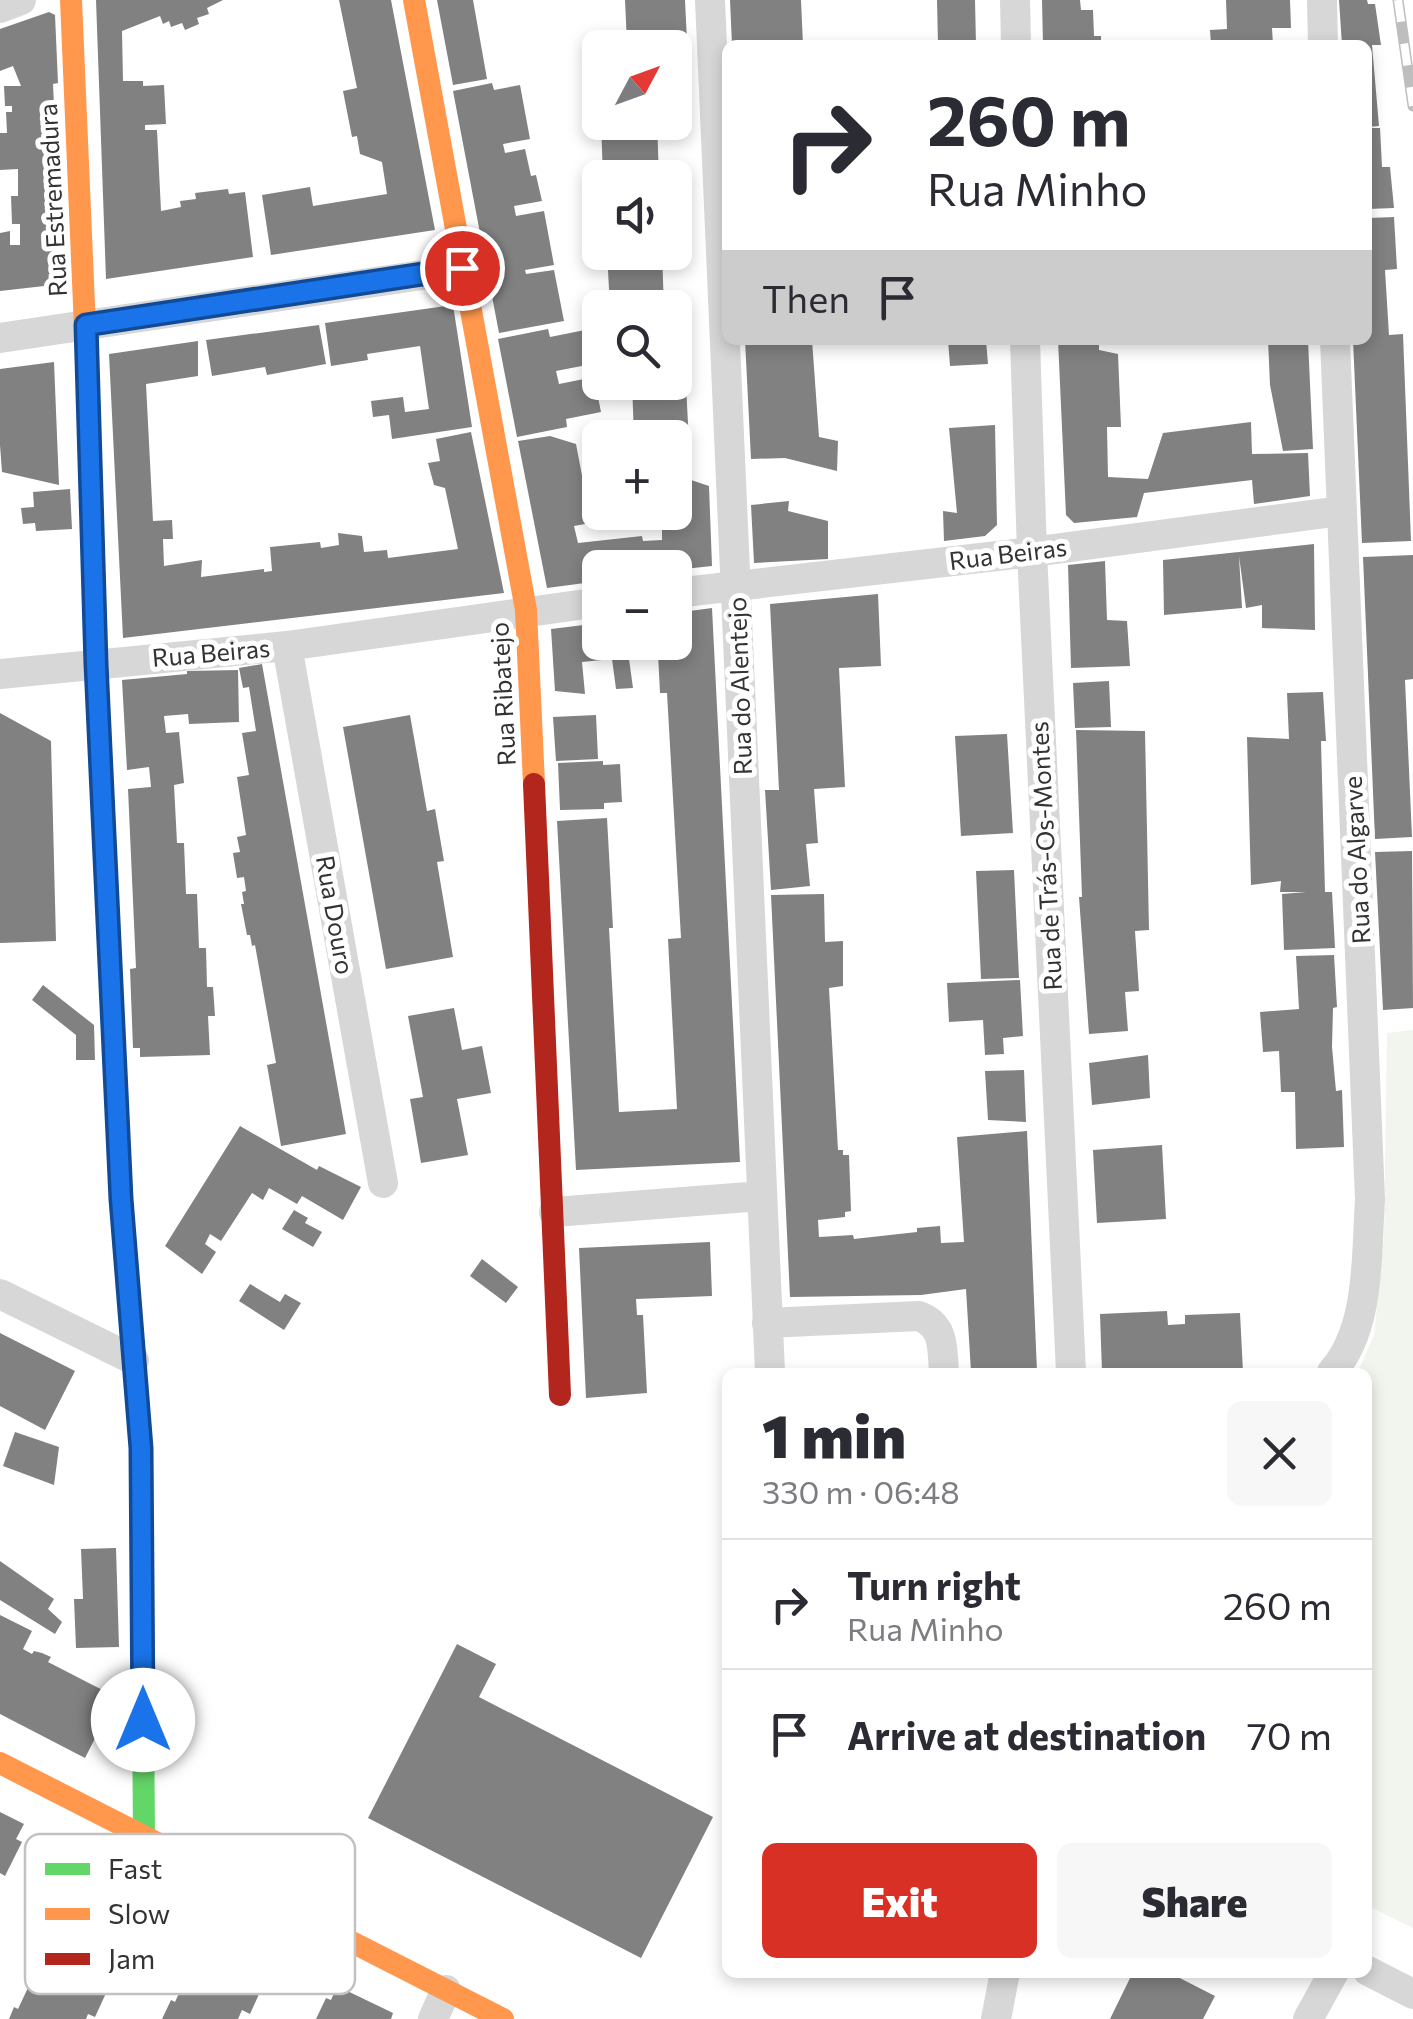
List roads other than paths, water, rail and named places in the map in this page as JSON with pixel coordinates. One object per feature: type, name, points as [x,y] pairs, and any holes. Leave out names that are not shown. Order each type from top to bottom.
[{"type":"street","points":[[0,8],[21,0]]},
{"type":"street","name":"Rua Estremadura","points":[[70,0],[123,1237],[141,1448],[144,1834]]},
{"type":"street","name":"Rua Ribatejo","points":[[414,0],[526,610],[560,1395]]},
{"type":"street","name":"Rua do Alentejo","points":[[710,0],[722,270]]},
{"type":"street","points":[[1015,0],[1016,40]]},
{"type":"street","points":[[1322,0],[1324,40]]},
{"type":"street","points":[[0,338],[462,268]]},
{"type":"street","name":"Rua do Alentejo","points":[[725,345],[770,1368]]},
{"type":"street","name":"Rua de Trás-Os-Montes","points":[[1025,345],[1071,1368]]},
{"type":"street","name":"Rua do Algarve","points":[[1335,345],[1370,1200],[1356,1330],[1335,1368]]},
{"type":"street","name":"Rua Beiras","points":[[692,591],[1341,511]]},
{"type":"street","name":"Rua Beiras","points":[[0,674],[287,646],[582,604]]},
{"type":"street","name":"Rua Douro","points":[[287,646],[383,1183]]},
{"type":"street","points":[[554,1212],[761,1196]]},
{"type":"street","points":[[0,1294],[134,1360]]},
{"type":"street","points":[[768,1323],[918,1316],[934,1323],[938,1330],[943,1368]]},
{"type":"street","points":[[0,1763],[140,1834]]},
{"type":"street","points":[[355,1944],[503,2019]]},
{"type":"street","points":[[1372,1973],[1413,1994]]},
{"type":"street","points":[[996,2019],[1004,1978]]},
{"type":"street","points":[[1308,2019],[1331,1978]]},
{"type":"street","points":[[432,2019],[446,1990]]},
{"type":"railway","points":[[1398,0],[1413,106]]}]
